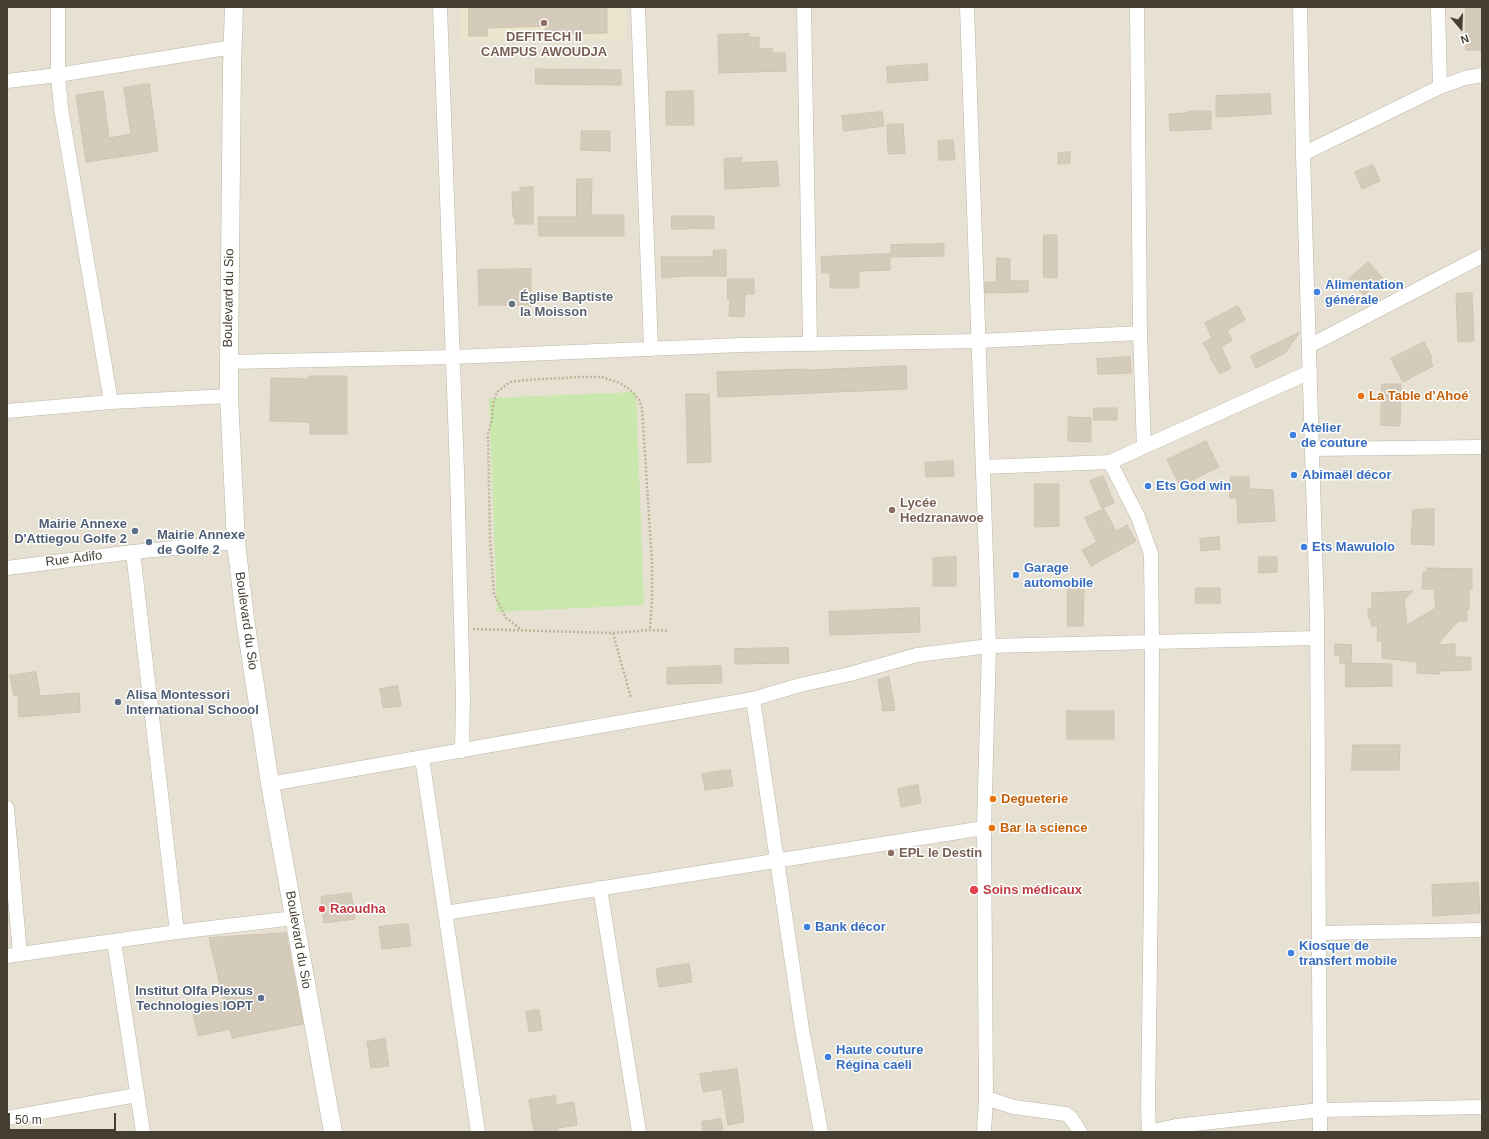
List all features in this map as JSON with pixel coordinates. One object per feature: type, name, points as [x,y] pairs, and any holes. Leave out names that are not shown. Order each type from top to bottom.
[{"type":"street","points":[[58,7],[58,75],[61,108],[111,402]]},
{"type":"street","name":"Boulevard du Sio","points":[[234,7],[229,396],[236,542],[245,619],[270,784],[333,1132]]},
{"type":"street","points":[[440,7],[454,357],[463,697],[462,751]]},
{"type":"street","points":[[638,7],[651,349]]},
{"type":"street","points":[[804,7],[810,343]]},
{"type":"street","points":[[967,7],[989,646],[984,828],[986,1098],[984,1132]]},
{"type":"street","points":[[1138,7],[1140,333],[1144,447]]},
{"type":"street","points":[[1300,7],[1317,638],[1320,1132]]},
{"type":"street","points":[[1438,7],[1440,86]]},
{"type":"street","points":[[7,81],[58,75],[233,47]]},
{"type":"street","points":[[1303,154],[1440,86],[1465,78],[1482,75]]},
{"type":"street","points":[[1309,346],[1482,256]]},
{"type":"street","points":[[229,362],[454,357],[810,343],[979,341],[1140,333]]},
{"type":"street","points":[[983,467],[1110,462],[1310,372]]},
{"type":"street","points":[[7,411],[111,402],[229,396]]},
{"type":"street","points":[[1312,449],[1482,447]]},
{"type":"street","points":[[1110,462],[1138,517],[1151,554],[1151,940],[1148,1106],[1149,1132],[1176,1126],[1320,1110],[1482,1107]]},
{"type":"street","name":"Rue Adifo","points":[[7,568],[133,552],[236,542]]},
{"type":"street","points":[[133,552],[177,932]]},
{"type":"street","points":[[270,784],[753,700],[800,685],[850,674],[917,655],[989,646],[1317,638]]},
{"type":"street","points":[[753,700],[802,1029],[821,1132]]},
{"type":"street","points":[[422,758],[478,1132]]},
{"type":"street","points":[[7,808],[13,955],[177,932],[294,918]]},
{"type":"street","points":[[445,913],[984,828]]},
{"type":"street","points":[[600,888],[640,1132]]},
{"type":"street","points":[[1319,933],[1482,930]]},
{"type":"street","points":[[114,941],[143,1132]]},
{"type":"street","points":[[7,1118],[137,1095]]},
{"type":"street","points":[[986,1098],[1014,1107],[1066,1114],[1071,1118],[1080,1132]]},
{"type":"path","points":[[523,631],[506,618],[494,594],[491,562],[488,452],[488,434],[492,419],[493,404],[497,392],[510,382],[580,377],[602,377],[620,383],[629,389],[639,400],[642,409],[652,562],[650,630]]},
{"type":"path","points":[[460,627],[476,630],[613,633],[650,630],[669,631]]},
{"type":"path","points":[[613,633],[631,698]]},
{"type":"shaded area","points":[[7,7],[1482,7],[1482,1132],[7,1132]]},
{"type":"shaded area","name":"DEFITECH II CAMPUS AWOUDJA","points":[[461,7],[626,7],[626,39],[461,41]]},
{"type":"green space","points":[[636,392],[644,605],[497,612],[489,398]]},
{"type":"building","name":"DEFITECH II CAMPUS AWOUDJA","points":[[469,7],[607,7],[607,33],[545,34],[545,26],[487,28],[488,36],[469,36]]},
{"type":"building","points":[[1466,7],[1482,7],[1482,50],[1466,50]]},
{"type":"building","points":[[749,34],[749,37],[759,37],[759,49],[772,48],[772,53],[785,53],[786,71],[719,73],[718,35]]},
{"type":"building","points":[[927,64],[928,80],[888,83],[887,67]]},
{"type":"building","points":[[536,69],[621,70],[621,85],[536,84]]},
{"type":"building","points":[[149,84],[158,151],[86,162],[76,95],[103,91],[109,138],[131,134],[124,88]]},
{"type":"building","points":[[693,91],[694,125],[666,125],[666,92]]},
{"type":"building","points":[[1270,94],[1271,114],[1216,117],[1216,96]]},
{"type":"building","points":[[1188,111],[1211,111],[1211,129],[1170,131],[1169,114],[1188,113]]},
{"type":"building","points":[[882,112],[884,126],[844,131],[842,116]]},
{"type":"building","points":[[903,124],[905,153],[888,154],[887,125]]},
{"type":"building","points":[[582,131],[610,131],[610,151],[581,150]]},
{"type":"building","points":[[953,140],[955,160],[939,160],[938,141]]},
{"type":"building","points":[[1070,152],[1070,163],[1058,164],[1058,153]]},
{"type":"building","points":[[742,158],[740,163],[777,161],[779,186],[725,189],[724,159]]},
{"type":"building","points":[[1373,165],[1380,181],[1362,189],[1355,172]]},
{"type":"building","points":[[577,179],[592,179],[591,215],[624,215],[624,236],[539,236],[538,217],[576,217]]},
{"type":"building","points":[[533,187],[533,224],[515,224],[515,217],[513,217],[512,192],[520,192],[520,188]]},
{"type":"building","points":[[672,216],[714,216],[714,229],[672,229]]},
{"type":"building","points":[[1044,235],[1057,235],[1057,278],[1044,277]]},
{"type":"building","points":[[944,244],[944,256],[891,257],[891,245]]},
{"type":"building","points":[[726,250],[726,276],[685,276],[662,278],[661,257],[708,257],[714,256],[713,251]]},
{"type":"building","points":[[890,254],[890,270],[859,271],[859,288],[830,288],[830,273],[822,273],[821,257]]},
{"type":"building","points":[[997,258],[1010,259],[1010,281],[1028,281],[1028,292],[985,293],[985,282],[996,282]]},
{"type":"building","points":[[1368,262],[1383,278],[1364,295],[1349,279]]},
{"type":"building","points":[[531,269],[531,305],[479,305],[478,270]]},
{"type":"building","points":[[728,279],[754,279],[754,294],[745,294],[744,317],[729,316],[730,300],[728,300]]},
{"type":"building","points":[[1472,293],[1474,341],[1458,342],[1456,294]]},
{"type":"building","points":[[1238,306],[1245,320],[1227,330],[1232,340],[1221,347],[1231,368],[1220,374],[1203,343],[1212,338],[1205,323]]},
{"type":"building","points":[[1299,333],[1285,353],[1256,368],[1251,356]]},
{"type":"building","points":[[1424,342],[1432,358],[1430,359],[1433,366],[1403,382],[1391,359]]},
{"type":"building","points":[[1130,357],[1131,373],[1098,374],[1097,359]]},
{"type":"building","points":[[906,366],[907,389],[718,397],[717,372]]},
{"type":"building","points":[[309,376],[347,376],[347,434],[310,434],[310,422],[270,421],[271,378],[309,379]]},
{"type":"building","points":[[1382,384],[1401,384],[1400,426],[1381,425]]},
{"type":"building","points":[[686,394],[709,394],[711,462],[688,463]]},
{"type":"building","points":[[1094,408],[1117,408],[1117,420],[1094,420]]},
{"type":"building","points":[[1069,417],[1091,418],[1091,442],[1068,441]]},
{"type":"building","points":[[1206,441],[1219,467],[1180,486],[1167,460]]},
{"type":"building","points":[[953,461],[954,476],[926,477],[925,463]]},
{"type":"building","points":[[1103,476],[1114,503],[1102,508],[1090,481]]},
{"type":"building","points":[[1231,477],[1249,477],[1249,489],[1273,490],[1275,521],[1238,523],[1237,498],[1230,498]]},
{"type":"building","points":[[1035,484],[1059,484],[1059,526],[1035,527]]},
{"type":"building","points":[[1104,509],[1116,531],[1127,525],[1136,541],[1091,566],[1082,550],[1097,542],[1085,518]]},
{"type":"building","points":[[1434,509],[1434,545],[1411,544],[1413,510]]},
{"type":"building","points":[[1219,537],[1220,549],[1201,551],[1200,539]]},
{"type":"building","points":[[956,557],[956,586],[933,586],[933,558]]},
{"type":"building","points":[[1259,557],[1277,557],[1277,572],[1259,573]]},
{"type":"building","points":[[1427,568],[1472,569],[1472,589],[1469,589],[1469,609],[1467,609],[1467,621],[1458,621],[1437,645],[1455,644],[1455,657],[1471,657],[1471,670],[1440,671],[1440,674],[1417,673],[1417,662],[1382,658],[1382,641],[1377,641],[1378,626],[1371,626],[1371,619],[1368,618],[1368,609],[1372,608],[1372,593],[1413,591],[1404,600],[1407,625],[1436,608],[1434,589],[1422,589],[1423,572],[1427,572]]},
{"type":"building","points":[[1068,586],[1084,586],[1083,626],[1068,626]]},
{"type":"building","points":[[1196,588],[1220,588],[1220,603],[1196,603]]},
{"type":"building","points":[[919,608],[920,632],[830,635],[829,612]]},
{"type":"building","points":[[1335,644],[1352,645],[1351,663],[1340,663],[1340,655],[1335,655]]},
{"type":"building","points":[[788,648],[789,663],[735,664],[735,649]]},
{"type":"building","points":[[1346,663],[1392,664],[1392,686],[1346,687]]},
{"type":"building","points":[[721,666],[722,683],[667,684],[667,668]]},
{"type":"building","points":[[36,672],[40,696],[79,693],[80,712],[19,717],[18,695],[14,696],[10,676]]},
{"type":"building","points":[[889,677],[895,710],[883,711],[878,680]]},
{"type":"building","points":[[398,686],[401,706],[383,708],[380,689]]},
{"type":"building","points":[[1067,711],[1114,711],[1114,739],[1067,739]]},
{"type":"building","points":[[1353,745],[1400,745],[1399,770],[1352,770]]},
{"type":"building","points":[[730,770],[733,786],[705,790],[702,774]]},
{"type":"building","points":[[918,785],[921,803],[901,807],[898,789]]},
{"type":"building","points":[[1478,883],[1480,913],[1433,916],[1432,885]]},
{"type":"building","points":[[351,893],[355,919],[324,923],[321,897]]},
{"type":"building","points":[[408,924],[411,946],[382,949],[379,927]]},
{"type":"building","name":"Institut Olfa Plexus Technologies IOPT","points":[[286,933],[303,1024],[232,1038],[230,1029],[198,1036],[192,1008],[224,1002],[209,938]]},
{"type":"building","points":[[689,964],[692,982],[659,987],[656,969]]},
{"type":"building","points":[[539,1010],[542,1030],[529,1032],[526,1012]]},
{"type":"building","points":[[385,1039],[389,1066],[371,1068],[367,1042]]},
{"type":"building","points":[[737,1069],[744,1122],[728,1125],[722,1089],[703,1092],[700,1074]]},
{"type":"building","points":[[555,1096],[556,1105],[574,1102],[577,1125],[557,1128],[557,1132],[534,1132],[529,1100]]},
{"type":"building","points":[[721,1119],[723,1132],[703,1132],[702,1122]]},
{"type":"place","name":"DEFITECH II CAMPUS AWOUDJA","points":[[544,23]]},
{"type":"place","name":"Alimentation générale","points":[[1317,292]]},
{"type":"place","name":"Église Baptiste la Moisson","points":[[512,304]]},
{"type":"place","name":"La Table d’Ahoé","points":[[1361,396]]},
{"type":"place","name":"Atelier de couture","points":[[1293,435]]},
{"type":"place","name":"Abimaël décor","points":[[1294,475]]},
{"type":"place","name":"Ets God win","points":[[1148,486]]},
{"type":"place","name":"Lycée Hedzranawoe","points":[[892,510]]},
{"type":"place","name":"Mairie Annexe D'Attiegou Golfe 2","points":[[135,531]]},
{"type":"place","name":"Mairie Annexe de Golfe 2","points":[[149,542]]},
{"type":"place","name":"Ets Mawulolo","points":[[1304,547]]},
{"type":"place","name":"Garage automobile","points":[[1016,575]]},
{"type":"place","name":"Alisa Montessori International Schoool","points":[[118,702]]},
{"type":"place","name":"Degueterie","points":[[993,799]]},
{"type":"place","name":"Bar la science","points":[[992,828]]},
{"type":"place","name":"EPL le Destin","points":[[891,853]]},
{"type":"place","name":"Soins médicaux","points":[[974,890]]},
{"type":"place","name":"Raoudha","points":[[322,909]]},
{"type":"place","name":"Bank décor","points":[[807,927]]},
{"type":"place","name":"Kiosque de transfert mobile","points":[[1291,953]]},
{"type":"place","name":"Institut Olfa Plexus Technologies IOPT","points":[[261,998]]},
{"type":"place","name":"Haute couture Régina caeli","points":[[828,1057]]}]
